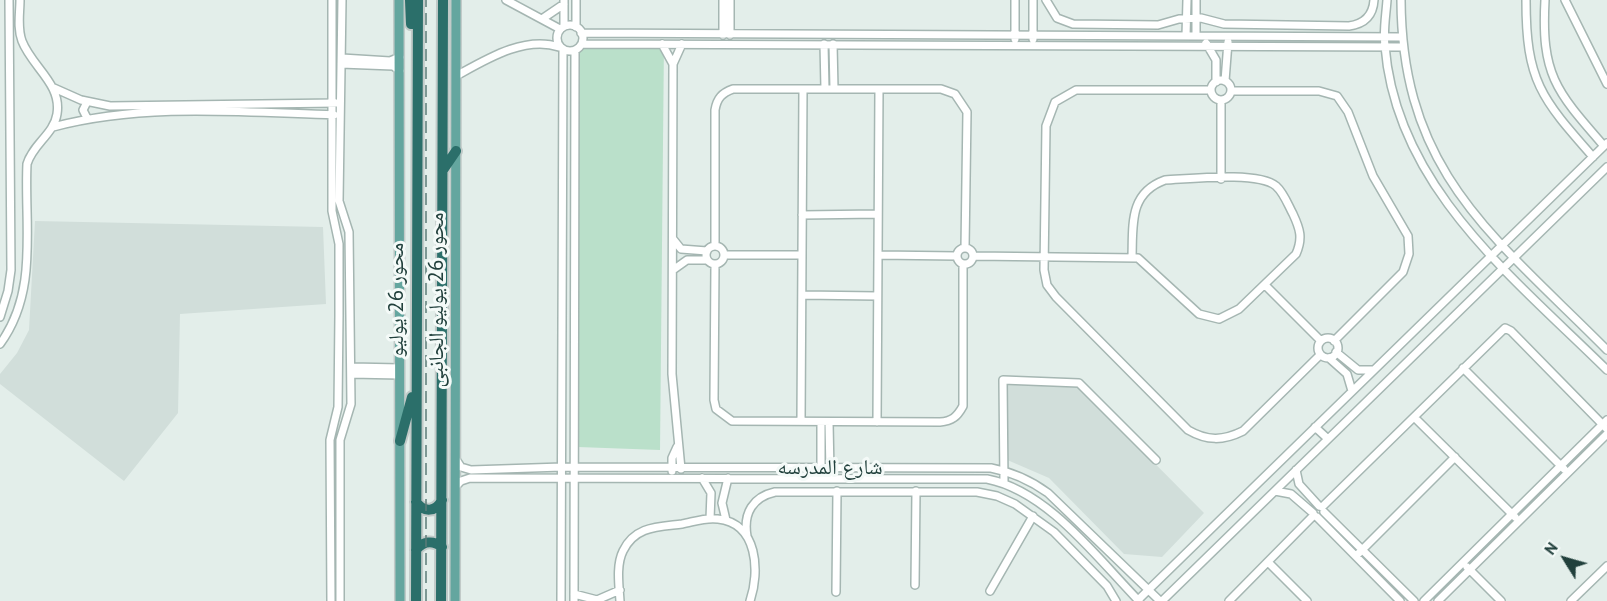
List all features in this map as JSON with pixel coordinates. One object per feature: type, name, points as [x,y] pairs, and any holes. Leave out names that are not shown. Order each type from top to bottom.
[{"type":"highway","points":[[410,0],[412,30],[418,51]]},
{"type":"highway","name":"محور 26 يوليو","points":[[416,601],[418,0]]},
{"type":"highway","points":[[441,601],[443,0]]},
{"type":"highway","points":[[442,171],[456,151]]},
{"type":"highway","points":[[400,441],[416,382]]},
{"type":"highway","points":[[416,502],[423,509],[429,510],[436,508],[442,500]]},
{"type":"highway","points":[[416,550],[430,542],[442,547]]},
{"type":"main road","name":"محور 26 يوليو الجانبى","points":[[399,0],[400,601]]},
{"type":"main road","name":"محور 26 يوليو الجانبى","points":[[454,601],[456,0]]},
{"type":"street","points":[[0,317],[6,301],[11,270],[9,0]]},
{"type":"street","points":[[0,344],[15,320],[26,285],[26,189],[29,157],[53,127],[58,112],[54,88],[26,50],[20,31],[20,0]]},
{"type":"street","points":[[506,0],[562,28],[605,33],[1401,38]]},
{"type":"street","points":[[576,0],[582,44]]},
{"type":"street","points":[[723,0],[727,35]]},
{"type":"street","points":[[727,35],[730,0]]},
{"type":"street","points":[[1015,0],[1015,44]]},
{"type":"street","points":[[1033,0],[1033,44]]},
{"type":"street","points":[[1046,0],[1057,18],[1073,24],[1158,25],[1179,19],[1196,19],[1224,24],[1349,26],[1366,20],[1371,13],[1374,0]]},
{"type":"street","points":[[1387,0],[1384,37],[1397,106],[1420,162],[1453,213],[1491,255],[1607,370]]},
{"type":"street","points":[[1401,0],[1402,47],[1413,103],[1434,157],[1466,205],[1607,350]]},
{"type":"street","points":[[1527,0],[1528,52],[1536,79],[1559,119],[1593,157]]},
{"type":"street","points":[[1139,600],[1606,144],[1571,108],[1552,76],[1544,42],[1545,0]]},
{"type":"street","points":[[1565,0],[1607,84]]},
{"type":"street","points":[[542,19],[564,2]]},
{"type":"street","points":[[561,601],[561,48],[556,38],[562,28],[564,2]]},
{"type":"street","points":[[331,601],[330,435],[338,407],[339,315],[339,244],[332,207],[332,3],[342,3],[339,201],[349,232],[351,371],[350,409],[340,440],[340,601]]},
{"type":"street","points":[[1186,36],[1187,4],[1196,4],[1196,36]]},
{"type":"street","points":[[10,31],[20,31]]},
{"type":"street","points":[[605,33],[605,44]]},
{"type":"street","points":[[790,35],[791,44]]},
{"type":"street","points":[[857,35],[858,44]]},
{"type":"street","points":[[1209,36],[1206,45],[1216,60],[1215,82],[1211,90],[1214,97],[1221,100],[1228,98],[1231,91]]},
{"type":"street","points":[[1226,36],[1228,45],[1225,81],[1231,91]]},
{"type":"street","points":[[456,76],[478,63],[532,44],[543,43],[575,50],[582,44],[1402,47]]},
{"type":"street","points":[[662,44],[673,64]]},
{"type":"street","points":[[681,478],[672,374],[673,64],[682,44]]},
{"type":"street","points":[[824,44],[825,89]]},
{"type":"street","points":[[833,44],[834,89]]},
{"type":"street","points":[[575,50],[574,597],[597,600],[620,590]]},
{"type":"street","points":[[342,61],[390,61],[400,57]]},
{"type":"street","points":[[1216,60],[1225,61]]},
{"type":"street","points":[[342,61],[393,66],[400,71]]},
{"type":"street","points":[[1215,82],[1225,81]]},
{"type":"street","points":[[54,88],[87,102],[110,106],[231,108],[341,114]]},
{"type":"street","points":[[716,246],[717,103],[726,92],[733,89],[948,90],[964,105],[967,112],[964,248],[957,256],[878,255]]},
{"type":"street","points":[[801,421],[803,89]]},
{"type":"street","points":[[877,422],[879,89]]},
{"type":"street","points":[[1211,90],[1076,90],[1066,93],[1055,102],[1046,126],[1045,278],[1051,292],[1188,430],[1198,436],[1221,439],[1243,431],[1320,355]]},
{"type":"street","points":[[1231,91],[1319,91],[1337,96],[1348,112],[1372,176],[1408,236],[1409,255],[1403,272],[1334,341]]},
{"type":"street","points":[[1221,100],[1221,179]]},
{"type":"street","points":[[87,102],[83,110],[87,118]]},
{"type":"street","points":[[53,127],[87,118],[310,103],[341,103]]},
{"type":"street","points":[[310,103],[310,114]]},
{"type":"street","points":[[1161,601],[1514,256],[1606,170]]},
{"type":"street","points":[[974,256],[1132,257],[1144,261],[1199,314],[1212,319],[1233,314],[1296,254],[1300,230],[1282,192],[1270,182],[1221,179],[1165,180],[1144,191],[1134,212],[1132,257]]},
{"type":"street","points":[[10,191],[26,189]]},
{"type":"street","points":[[802,215],[878,214]]},
{"type":"street","points":[[673,239],[676,245],[687,250],[707,251],[716,246]]},
{"type":"street","points":[[716,246],[724,255]]},
{"type":"street","points":[[964,248],[971,250],[974,256]]},
{"type":"street","points":[[687,250],[687,260]]},
{"type":"street","points":[[707,251],[707,260]]},
{"type":"street","points":[[673,270],[687,260],[707,260],[715,264],[720,263],[724,255]]},
{"type":"street","points":[[724,255],[802,255]]},
{"type":"street","points":[[715,264],[714,400],[717,409],[732,421],[950,421],[958,415],[963,406],[963,264],[957,256]]},
{"type":"street","points":[[963,264],[969,263],[974,256]]},
{"type":"street","points":[[1265,285],[1321,341]]},
{"type":"street","points":[[802,295],[878,296]]},
{"type":"street","points":[[339,315],[349,314]]},
{"type":"street","points":[[1229,601],[1500,331],[1509,330],[1605,424],[1424,601]]},
{"type":"street","points":[[1320,355],[1318,346],[1321,341],[1328,338],[1334,341]]},
{"type":"street","points":[[1334,341],[1336,352],[1353,368],[1363,372],[1373,370]]},
{"type":"street","points":[[1329,358],[1336,352]]},
{"type":"street","points":[[1320,355],[1329,358],[1347,374],[1352,391]]},
{"type":"street","points":[[1347,374],[1353,368]]},
{"type":"street","points":[[1463,368],[1568,473]]},
{"type":"street","points":[[351,371],[400,371]]},
{"type":"street","points":[[1004,483],[1003,380],[1079,383],[1156,460]]},
{"type":"street","points":[[1414,417],[1519,521]]},
{"type":"street","points":[[821,478],[825,422]]},
{"type":"street","points":[[825,422],[830,478]]},
{"type":"street","points":[[1315,427],[1328,439]]},
{"type":"street","points":[[1438,601],[1607,434]]},
{"type":"street","points":[[672,478],[677,447]]},
{"type":"street","points":[[1356,556],[1455,457]]},
{"type":"street","name":"شارع المدرسه","points":[[455,458],[461,466],[471,470],[562,467],[990,468],[1027,479],[1048,493],[1161,601]]},
{"type":"street","points":[[1296,470],[1301,488],[1414,601]]},
{"type":"street","name":"شارع المدرسه","points":[[454,487],[470,478],[978,478],[1004,483],[1042,502],[1139,600]]},
{"type":"street","points":[[702,478],[711,493],[710,519]]},
{"type":"street","points":[[726,520],[722,503],[728,478]]},
{"type":"street","points":[[331,479],[340,479]]},
{"type":"street","points":[[1294,496],[1301,488]]},
{"type":"street","points":[[836,592],[837,491]]},
{"type":"street","points":[[750,601],[756,577],[756,561],[747,536],[746,516],[750,507],[766,494],[837,491],[987,494],[1015,504],[1033,516],[1107,586],[1116,601]]},
{"type":"street","points":[[915,585],[916,491]]},
{"type":"street","points":[[1275,491],[1294,496],[1400,601]]},
{"type":"street","points":[[990,591],[1033,516]]},
{"type":"street","points":[[620,601],[619,561],[633,537],[650,527],[710,519],[726,520],[747,536]]},
{"type":"street","points":[[1079,540],[1087,532]]},
{"type":"street","points":[[1268,562],[1307,601]]},
{"type":"street","points":[[1463,563],[1501,601]]},
{"type":"street","points":[[1572,601],[1607,566]]},
{"type":"shaded area","points":[[35,221],[323,227],[326,304],[180,314],[178,413],[124,481],[0,384],[0,374],[17,353],[29,330]]},
{"type":"shaded area","points":[[1007,384],[1077,385],[1204,513],[1162,557],[1124,554],[1049,478],[1005,459]]},
{"type":"green space","points":[[664,40],[660,450],[578,447],[579,41]]},
{"type":"railway","points":[[426,0],[426,601]]}]
